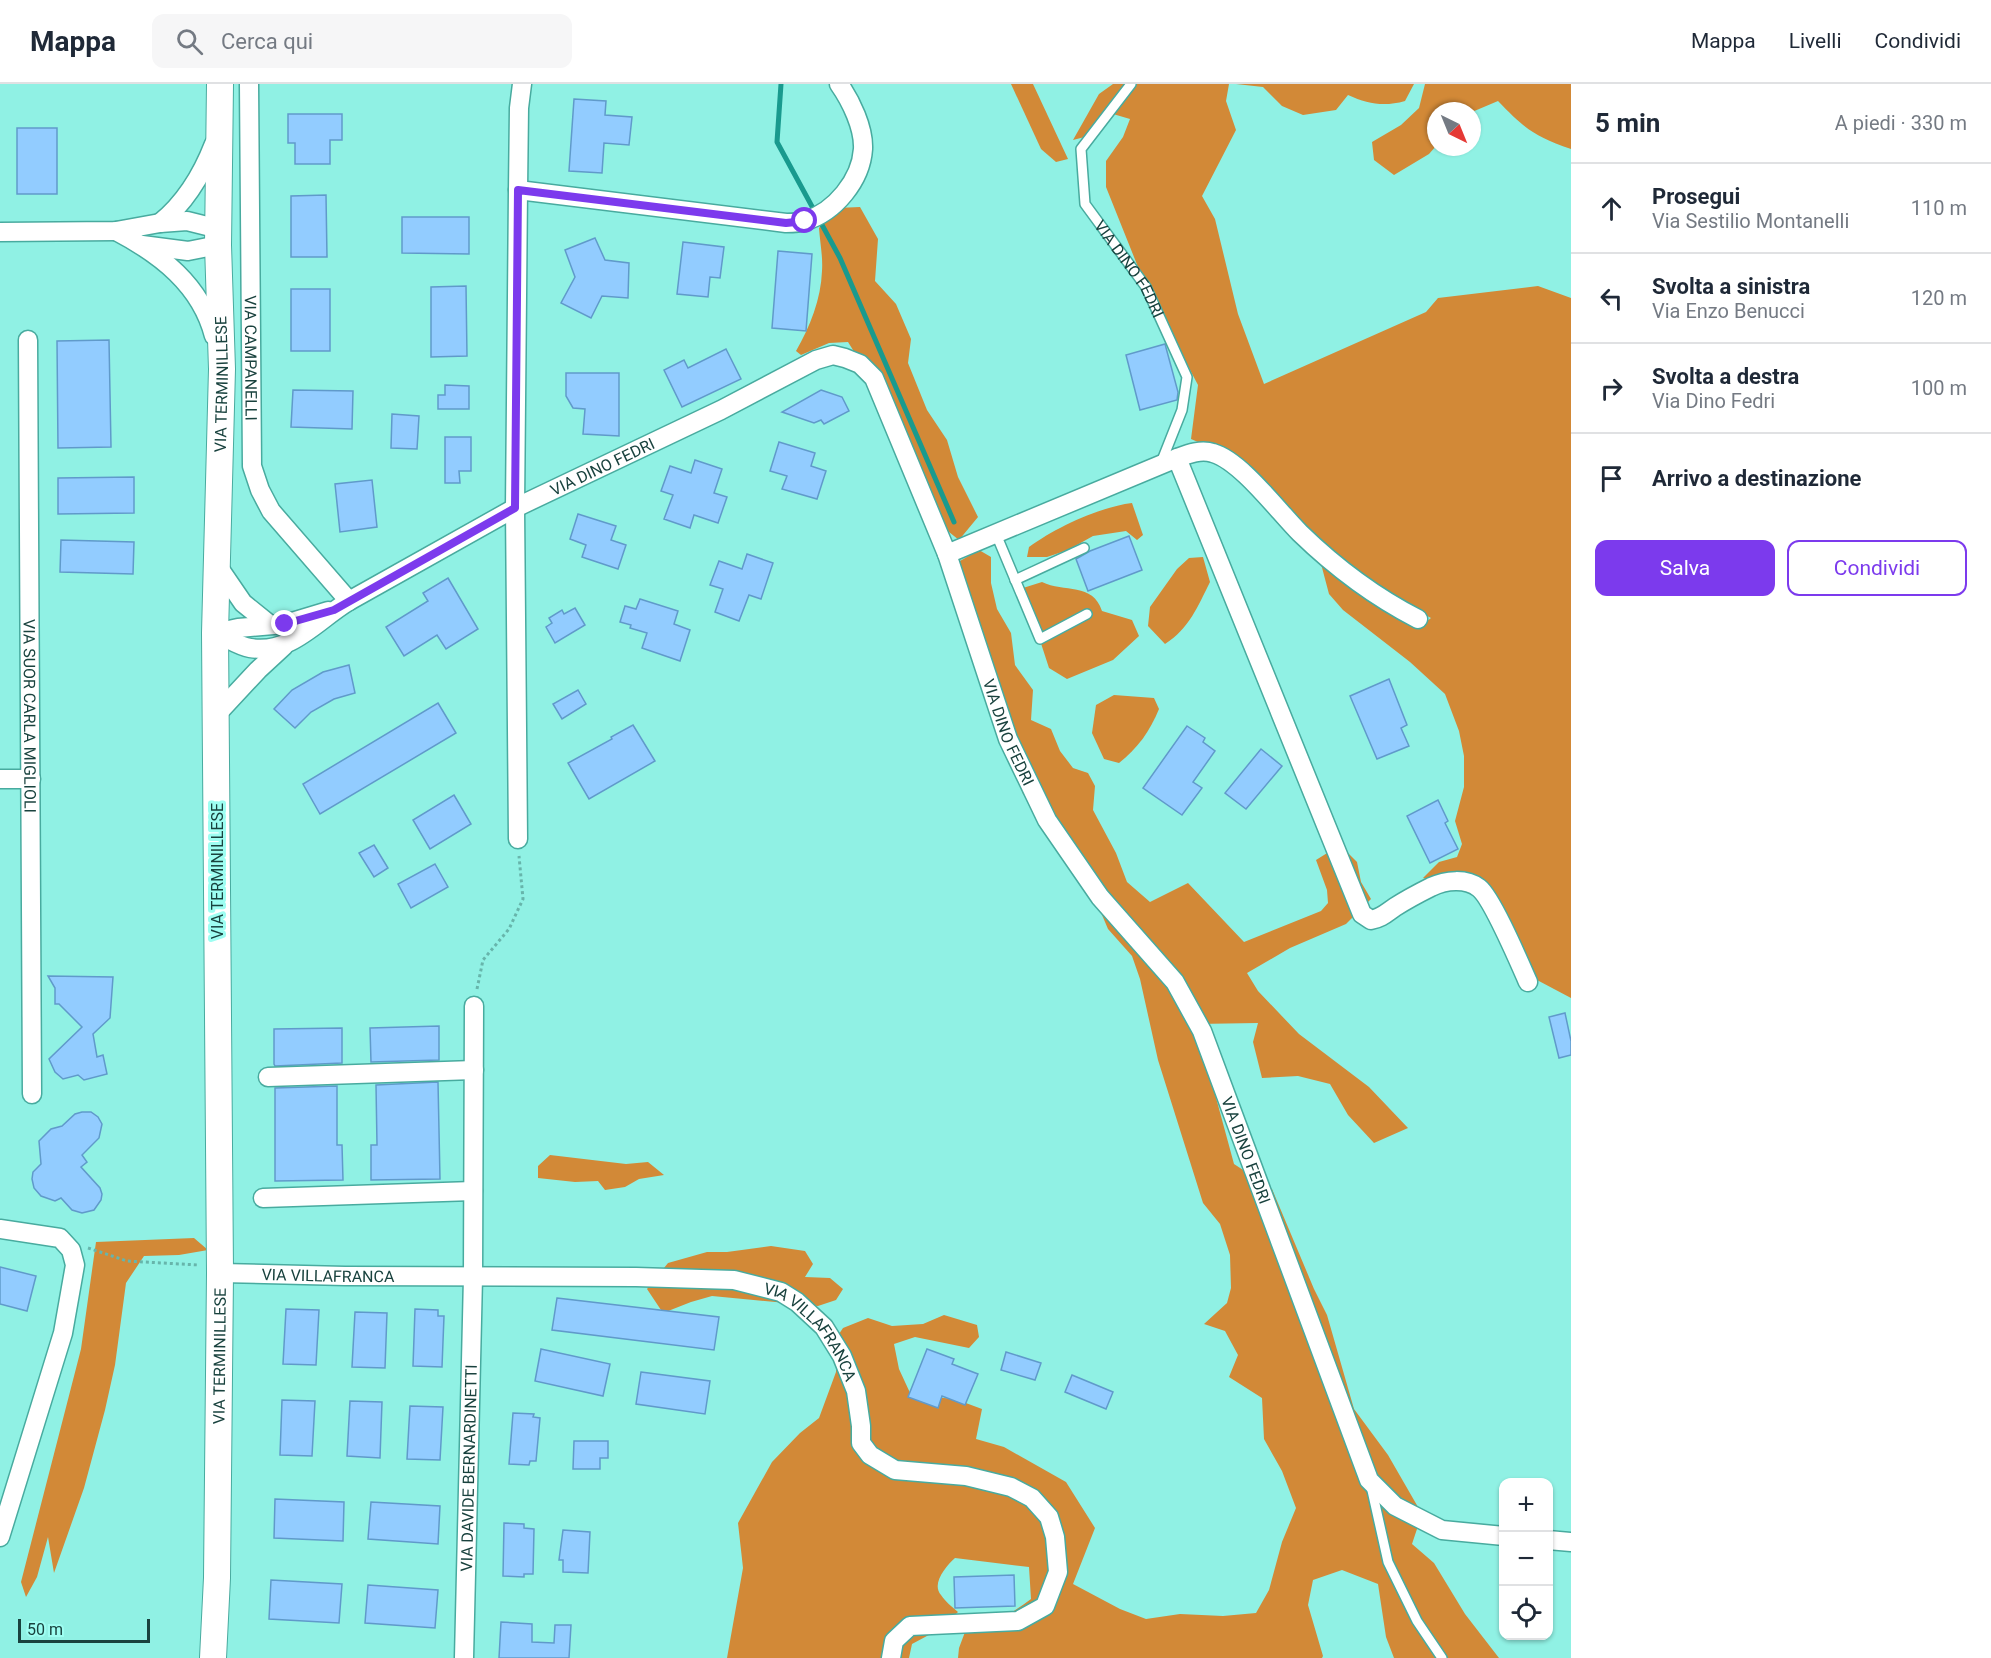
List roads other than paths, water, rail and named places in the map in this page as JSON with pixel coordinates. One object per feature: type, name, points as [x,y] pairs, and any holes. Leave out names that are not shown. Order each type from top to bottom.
[{"type":"main road","name":"VIA TERMINILLESE","points":[[213,1658],[217,1578],[220,1273],[215,633],[222,369],[218,237],[220,84]]},
{"type":"street","name":"VIA CAMPANELLI","points":[[249,84],[252,466],[260,490],[271,511],[341,605]]},
{"type":"street","points":[[518,839],[515,508],[519,108],[522,84]]},
{"type":"street","points":[[518,190],[786,223],[805,221],[823,212],[838,200],[853,182],[863,147],[861,132],[847,96],[839,84]]},
{"type":"street","points":[[160,223],[176,210],[192,190],[206,166],[220,129]]},
{"type":"street","points":[[0,232],[116,231],[187,221],[218,237]]},
{"type":"street","points":[[116,231],[142,245],[166,263],[200,300],[209,316],[222,369]]},
{"type":"street","points":[[142,245],[188,251],[218,237]]},
{"type":"street","name":"VIA SUOR CARLA MIGLIOLI","points":[[28,340],[32,1094]]},
{"type":"street","name":"VIA DINO FEDRI","points":[[215,633],[268,624],[285,624],[341,605],[515,508],[721,410],[816,360],[833,355],[860,364],[873,378],[947,554],[1008,739],[1047,820],[1100,897],[1175,982],[1202,1031],[1369,1480],[1395,1506],[1442,1530],[1499,1536]]},
{"type":"street","points":[[947,554],[1169,461],[1197,452],[1211,452],[1224,458],[1243,473],[1301,534],[1333,561],[1388,603],[1418,619]]},
{"type":"street","points":[[1169,461],[1362,914],[1371,920],[1382,918],[1394,908],[1433,886],[1454,881],[1470,883],[1481,889],[1491,905],[1528,982]]},
{"type":"street","points":[[216,565],[243,603],[268,624]]},
{"type":"street","name":"VIA DINO FEDRI","points":[[215,633],[248,648],[273,649],[318,625],[341,605]]},
{"type":"street","name":"VIA DINO FEDRI","points":[[216,715],[288,642]]},
{"type":"street","points":[[0,779],[31,779]]},
{"type":"street","name":"VIA DAVIDE BERNARDINETTI","points":[[464,1658],[473,1277],[474,1006]]},
{"type":"street","points":[[268,1077],[474,1070]]},
{"type":"street","points":[[263,1197],[473,1191]]},
{"type":"street","points":[[0,1229],[60,1238],[71,1250],[75,1265],[63,1333],[0,1537]]},
{"type":"street","name":"VIA VILLAFRANCA","points":[[220,1273],[734,1280],[781,1292],[797,1302],[824,1327],[842,1356],[856,1391],[861,1443],[870,1455],[895,1470],[966,1476],[1011,1487],[1032,1498],[1049,1517],[1055,1537],[1058,1572],[1044,1606],[1018,1621],[910,1626],[894,1641],[891,1658]]},
{"type":"street","points":[[1553,1540],[1571,1542]]},
{"type":"lane","name":"VIA DINO FEDRI","points":[[1131,84],[1081,149],[1085,204],[1146,287],[1187,377],[1182,410],[1169,461]]},
{"type":"lane","points":[[996,534],[1040,639],[1087,614]]},
{"type":"lane","points":[[1015,580],[1084,548]]},
{"type":"lane","points":[[1369,1480],[1388,1562],[1417,1621],[1442,1658]]},
{"type":"waterway","points":[[781,84],[777,142],[840,258],[954,522]]}]
